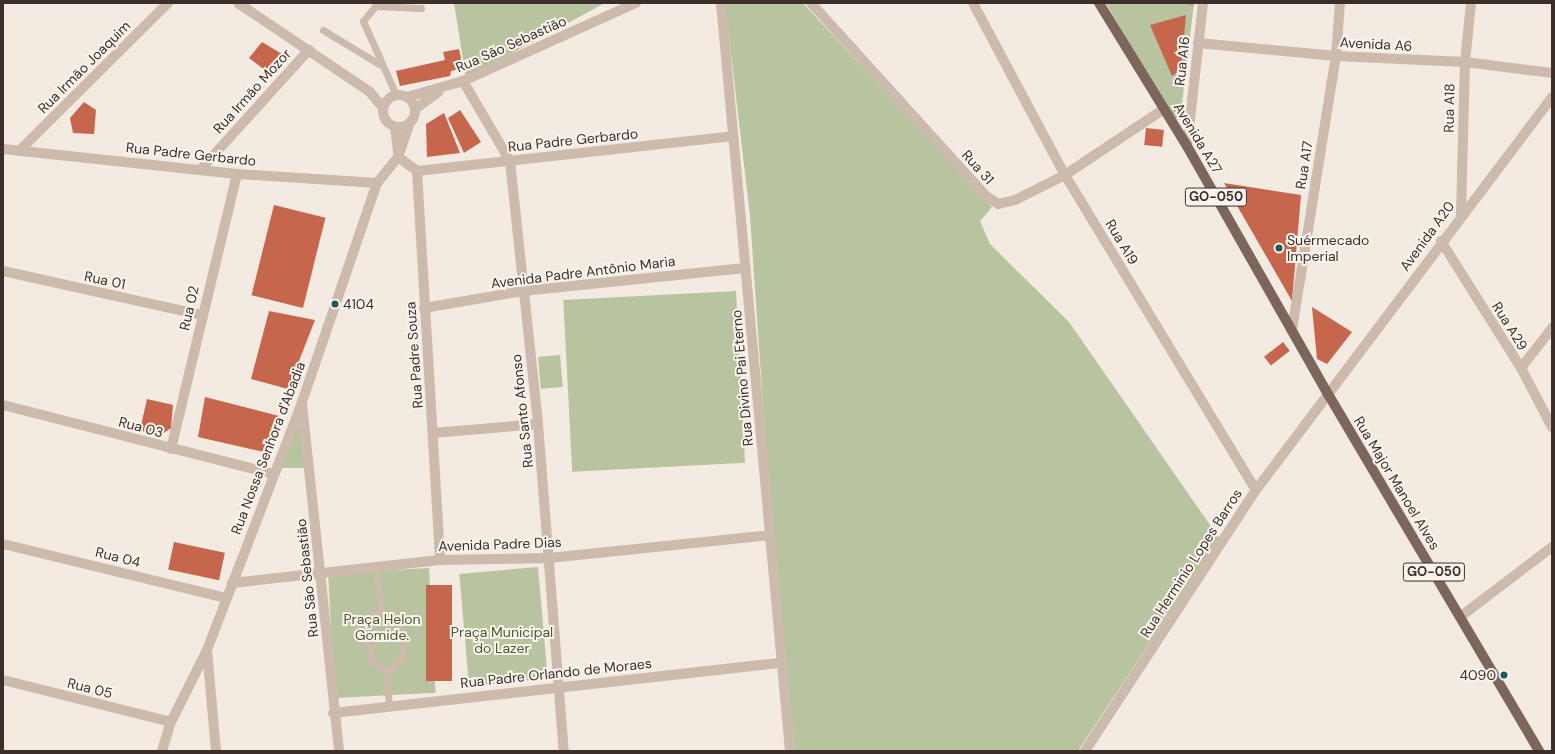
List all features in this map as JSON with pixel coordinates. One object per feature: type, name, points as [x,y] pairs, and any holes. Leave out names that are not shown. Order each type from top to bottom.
[{"type":"main road","name":"Avenida A27","points":[[1099,3],[1187,146],[1328,394]]},
{"type":"main road","name":"Rua Major Manoel Alves","points":[[1328,394],[1539,751]]},
{"type":"street","name":"Rua Irmão Joaquim","points":[[19,151],[168,3]]},
{"type":"street","points":[[238,3],[370,92],[383,108],[385,119],[395,127],[398,157],[417,171]]},
{"type":"street","name":"Rua São Sebastião","points":[[407,97],[441,90],[463,81],[636,3]]},
{"type":"street","name":"Rua Divino Pai Eterno","points":[[721,3],[790,751]]},
{"type":"street","name":"Rua 31","points":[[811,3],[991,200],[1005,204],[1065,175],[1164,109]]},
{"type":"street","name":"Rua A19","points":[[973,3],[1065,175],[1256,490]]},
{"type":"street","name":"Rua A16","points":[[1187,146],[1203,3]]},
{"type":"street","name":"Rua A17","points":[[1292,330],[1336,56],[1340,3]]},
{"type":"street","name":"Rua A18","points":[[1461,214],[1465,62],[1471,3]]},
{"type":"street","name":"Avenida A6","points":[[1198,43],[1336,56],[1465,62],[1552,73]]},
{"type":"street","name":"Rua Irmão Mozor","points":[[201,169],[308,50]]},
{"type":"street","name":"Rua Santo Afonso","points":[[463,81],[510,161],[538,424],[549,558],[557,686],[564,751]]},
{"type":"street","name":"Rua São Sebastião","points":[[415,109],[441,90]]},
{"type":"street","points":[[370,92],[407,97],[415,109],[410,123],[395,127]]},
{"type":"street","points":[[383,108],[394,96]]},
{"type":"street","name":"Avenida A20","points":[[1328,394],[1461,214],[1552,97]]},
{"type":"street","name":"Rua Nossa Senhora d'Abadia","points":[[162,751],[171,722],[206,650],[302,402],[377,183],[398,157],[410,123]]},
{"type":"street","name":"Rua Padre Gerbardo","points":[[417,171],[733,136]]},
{"type":"street","name":"Rua Padre Gerbardo","points":[[3,149],[237,174],[377,183]]},
{"type":"street","name":"Rua Padre Souza","points":[[417,171],[440,560]]},
{"type":"street","name":"Rua 02","points":[[171,449],[237,174]]},
{"type":"street","name":"Rua A29","points":[[1441,241],[1521,368],[1552,427]]},
{"type":"street","name":"Avenida Padre Antônio Maria","points":[[424,308],[523,291],[745,268]]},
{"type":"street","name":"Rua 01","points":[[3,271],[202,315]]},
{"type":"street","points":[[1521,368],[1552,328]]},
{"type":"street","name":"Rua Herminio Lopes Barros","points":[[1085,751],[1256,490],[1328,394]]},
{"type":"street","name":"Rua São Sebastião","points":[[302,402],[322,571],[333,714],[339,751]]},
{"type":"street","name":"Rua 03","points":[[3,405],[273,474]]},
{"type":"street","points":[[433,433],[538,424]]},
{"type":"street","name":"Avenida Padre Dias","points":[[232,583],[322,571],[440,560],[549,558],[770,535]]},
{"type":"street","name":"Rua 04","points":[[3,544],[226,598]]},
{"type":"street","points":[[1460,617],[1552,547]]},
{"type":"street","points":[[206,650],[216,751]]},
{"type":"street","name":"Rua Padre Orlando de Moraes","points":[[333,714],[557,686],[782,663]]},
{"type":"street","name":"Rua 05","points":[[3,680],[171,722]]},
{"type":"lane","points":[[394,96],[379,64],[363,21],[367,12],[375,6],[421,8]]},
{"type":"lane","points":[[323,30],[379,64]]},
{"type":"lane","points":[[375,566],[382,611]]},
{"type":"lane","points":[[387,674],[371,660],[366,629],[372,613],[382,611],[394,617],[403,640],[402,657],[387,674],[389,706]]},
{"type":"path","points":[[1183,3],[1193,4],[1192,12]]},
{"type":"green space","points":[[454,3],[605,3],[466,78]]},
{"type":"green space","points":[[725,3],[803,3],[992,207],[980,221],[990,244],[1069,322],[1219,538],[1078,751],[795,751],[772,535],[750,216]]},
{"type":"green space","points":[[1106,3],[1194,3],[1180,120],[1172,120]]},
{"type":"green space","points":[[736,291],[745,463],[572,472],[563,300]]},
{"type":"green space","points":[[560,355],[563,387],[541,389],[538,357]]},
{"type":"green space","points":[[296,425],[301,427],[306,468],[278,468]]},
{"type":"green space","name":"Praça Municipal do Lazer","points":[[538,567],[548,679],[469,685],[459,574]]},
{"type":"green space","name":"Praça Helon Gomide.","points":[[429,568],[436,693],[335,698],[328,573]]},
{"type":"building","points":[[1186,15],[1181,70],[1172,76],[1150,25]]},
{"type":"building","points":[[262,42],[282,54],[266,71],[249,58]]},
{"type":"building","points":[[459,49],[463,68],[451,71],[450,76],[400,86],[396,71],[445,60],[443,52]]},
{"type":"building","points":[[84,102],[96,110],[94,134],[73,133],[70,118]]},
{"type":"building","points":[[460,110],[481,142],[464,153],[448,118]]},
{"type":"building","points":[[444,113],[460,153],[427,157],[426,124]]},
{"type":"building","points":[[1146,128],[1164,130],[1162,147],[1144,145]]},
{"type":"building","name":"Suérmecado Imperial","points":[[1224,183],[1301,195],[1292,301]]},
{"type":"building","points":[[274,205],[325,218],[303,308],[252,295]]},
{"type":"building","points":[[1312,307],[1352,332],[1327,364],[1317,359]]},
{"type":"building","points":[[269,311],[315,320],[288,389],[251,379]]},
{"type":"building","points":[[1283,342],[1290,351],[1271,365],[1264,357]]},
{"type":"building","points":[[205,397],[279,416],[264,452],[198,437]]},
{"type":"building","points":[[147,399],[173,405],[171,428],[158,437],[140,430]]},
{"type":"building","points":[[174,542],[225,553],[219,580],[168,569]]},
{"type":"building","points":[[426,585],[452,585],[452,681],[426,681]]},
{"type":"place","name":"Suérmecado Imperial","points":[[1279,248]]},
{"type":"place","name":"4104","points":[[335,304]]},
{"type":"place","name":"4090","points":[[1504,675]]}]
